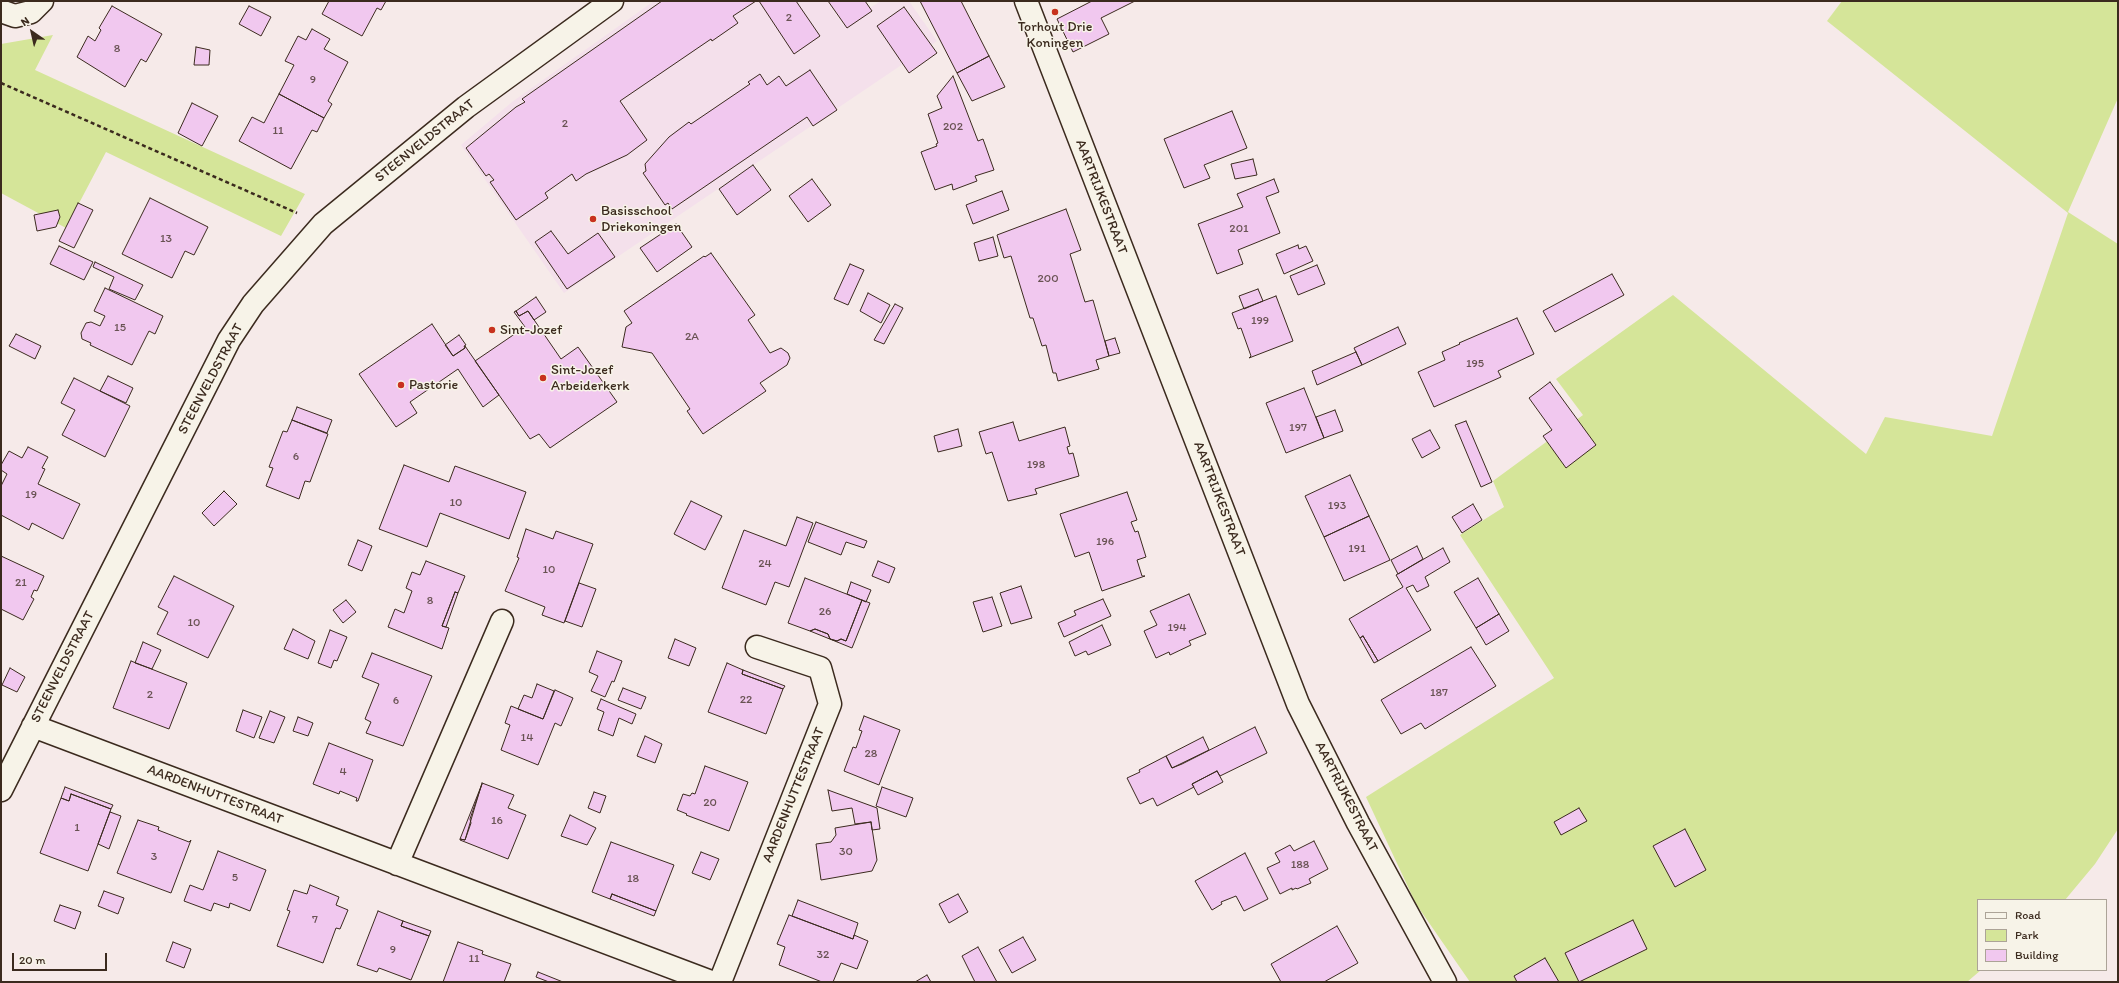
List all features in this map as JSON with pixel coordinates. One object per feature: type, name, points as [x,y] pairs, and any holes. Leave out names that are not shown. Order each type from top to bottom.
[{"type":"street","points":[[1,11],[15,16],[31,12],[42,1]]},
{"type":"street","name":"STEENVELDSTRAAT","points":[[1,790],[229,340],[254,304],[323,224],[466,107],[612,1]]},
{"type":"street","name":"AARTRIJKESTRAAT","points":[[1026,1],[1298,704],[1358,823],[1445,982]]},
{"type":"street","points":[[398,864],[502,621]]},
{"type":"street","name":"AARDENHUTTESTRAAT","points":[[720,982],[830,704],[820,668],[757,647]]},
{"type":"street","name":"AARDENHUTTESTRAAT","points":[[33,726],[711,982]]},
{"type":"path","points":[[1,83],[323,224]]},
{"type":"shaded area","name":"Basisschool Driekoningen","points":[[654,1],[827,1],[843,25],[881,1],[909,1],[937,41],[564,293],[461,145],[512,102]]},
{"type":"green space","points":[[1842,1],[2118,1],[2118,98],[2068,212],[2118,244],[2118,829],[2095,864],[2066,899],[1977,899],[1977,971],[1980,971],[1967,982],[1470,982],[1416,904],[1366,797],[1554,678],[1460,535],[1504,507],[1493,481],[1583,415],[1556,379],[1673,295],[1866,454],[1885,417],[1992,436],[2068,213],[1827,21]]},
{"type":"green space","points":[[53,35],[35,70],[305,194],[281,236],[106,152],[66,228],[1,193],[1,44]]},
{"type":"building","points":[[329,1],[386,1],[381,10],[377,8],[362,36],[322,14]]},
{"type":"building","points":[[662,1],[756,1],[733,16],[738,23],[712,41],[711,39],[620,101],[647,140],[627,155],[586,174],[576,181],[572,174],[545,193],[548,198],[516,220],[490,182],[494,180],[489,174],[486,176],[466,148],[516,107],[525,102],[522,99]]},
{"type":"building","points":[[759,1],[796,1],[820,36],[794,54]]},
{"type":"building","points":[[828,1],[865,1],[872,11],[847,28]]},
{"type":"building","points":[[920,1],[961,1],[989,56],[957,73]]},
{"type":"building","points":[[1092,1],[1135,1],[1101,18],[1109,34],[1073,52],[1057,19]]},
{"type":"building","points":[[112,6],[162,34],[146,62],[141,59],[125,87],[77,57],[88,36],[95,41],[101,30],[99,28]]},
{"type":"building","points":[[249,6],[271,17],[261,36],[239,24]]},
{"type":"building","points":[[904,7],[937,53],[909,73],[877,26]]},
{"type":"building","points":[[312,29],[330,39],[324,49],[348,62],[328,101],[332,104],[324,118],[279,94],[294,65],[285,61],[298,36],[306,40]]},
{"type":"building","points":[[196,47],[210,50],[209,65],[194,65]]},
{"type":"building","points":[[989,56],[1005,87],[972,101],[957,73]]},
{"type":"building","points":[[810,70],[837,110],[813,126],[807,117],[672,209],[668,203],[665,205],[643,173],[646,171],[645,164],[669,137],[689,122],[691,124],[750,84],[748,82],[760,74],[767,85],[779,76],[786,86]]},
{"type":"building","points":[[953,76],[978,141],[983,139],[994,170],[975,176],[977,181],[953,190],[952,184],[935,190],[921,152],[937,146],[936,144],[938,143],[928,114],[942,108],[937,96]]},
{"type":"building","points":[[279,94],[324,118],[317,132],[312,130],[291,169],[239,141],[252,117],[264,123]]},
{"type":"building","points":[[192,103],[218,116],[202,146],[178,133]]},
{"type":"building","points":[[1232,111],[1247,148],[1204,165],[1210,178],[1184,188],[1164,139]]},
{"type":"building","points":[[1253,159],[1257,175],[1235,179],[1231,164]]},
{"type":"building","points":[[753,165],[771,190],[737,215],[719,189]]},
{"type":"building","points":[[812,179],[831,205],[808,222],[789,196]]},
{"type":"building","points":[[1274,179],[1279,192],[1266,197],[1280,233],[1238,250],[1243,264],[1217,274],[1198,224],[1243,207],[1237,194]]},
{"type":"building","points":[[1002,191],[1009,210],[973,224],[966,205]]},
{"type":"building","points":[[150,198],[208,227],[194,255],[185,251],[172,278],[122,254]]},
{"type":"building","points":[[78,203],[93,210],[74,248],[59,241]]},
{"type":"building","points":[[1066,209],[1081,250],[1070,254],[1085,302],[1093,300],[1109,356],[1096,360],[1099,369],[1058,381],[1056,373],[1053,373],[1046,345],[1042,346],[1033,318],[1030,318],[1011,256],[1004,258],[997,235]]},
{"type":"building","points":[[58,210],[60,217],[56,227],[37,231],[34,215]]},
{"type":"building","points":[[676,224],[692,247],[657,272],[640,248]]},
{"type":"building","points":[[551,231],[568,254],[598,233],[615,257],[567,289],[535,242]]},
{"type":"building","points":[[993,237],[998,256],[979,261],[974,243]]},
{"type":"building","points":[[1298,245],[1299,249],[1306,246],[1313,261],[1284,274],[1276,254]]},
{"type":"building","points":[[59,246],[93,262],[84,280],[50,264]]},
{"type":"building","points":[[711,253],[755,315],[748,320],[770,353],[781,348],[788,353],[790,358],[787,365],[760,383],[766,391],[703,434],[687,411],[690,409],[652,353],[622,347],[626,327],[632,323],[624,311],[704,256],[705,257]]},
{"type":"building","points":[[95,262],[143,285],[135,300],[109,289],[114,277],[93,267]]},
{"type":"building","points":[[850,264],[864,270],[848,305],[834,299]]},
{"type":"building","points":[[1317,265],[1325,284],[1298,295],[1290,276]]},
{"type":"building","points":[[1612,274],[1624,295],[1555,332],[1543,311]]},
{"type":"building","points":[[105,288],[163,316],[155,334],[149,331],[132,365],[90,345],[91,343],[82,339],[81,333],[86,323],[91,322],[100,326],[105,316],[94,311]]},
{"type":"building","points":[[1258,289],[1263,301],[1244,309],[1239,296]]},
{"type":"building","points":[[868,293],[890,305],[881,323],[860,311]]},
{"type":"building","points":[[1276,296],[1293,341],[1249,358],[1251,356],[1241,328],[1238,329],[1232,313]]},
{"type":"building","points":[[536,297],[546,312],[534,320],[528,311],[519,316],[516,311]]},
{"type":"building","points":[[895,304],[903,308],[884,344],[874,340]]},
{"type":"building","name":"Sint-Jozef Arbeiderkerk","points":[[516,311],[519,316],[528,311],[561,359],[578,347],[617,402],[550,448],[539,434],[530,439],[475,361],[525,327],[514,312]]},
{"type":"building","points":[[1517,318],[1534,354],[1498,371],[1501,377],[1434,407],[1418,372],[1445,360],[1442,352]]},
{"type":"building","name":"Pastorie","points":[[432,324],[453,356],[465,348],[465,346],[499,395],[483,407],[458,369],[410,402],[417,413],[396,427],[359,374]]},
{"type":"building","points":[[1398,327],[1406,344],[1362,365],[1354,348]]},
{"type":"building","points":[[16,334],[41,346],[35,359],[9,346]]},
{"type":"building","points":[[459,335],[466,345],[464,346],[465,348],[453,356],[445,345]]},
{"type":"building","points":[[1115,338],[1120,353],[1109,356],[1105,341]]},
{"type":"building","points":[[1356,352],[1362,365],[1317,385],[1312,371]]},
{"type":"building","points":[[108,376],[133,388],[126,403],[100,391]]},
{"type":"building","points":[[74,378],[130,406],[105,457],[62,435],[75,410],[61,403]]},
{"type":"building","points":[[1550,382],[1596,445],[1566,468],[1543,436],[1552,430],[1529,398]]},
{"type":"building","points":[[1304,388],[1324,438],[1286,453],[1266,403]]},
{"type":"building","points":[[297,407],[332,420],[327,433],[292,420]]},
{"type":"building","points":[[1335,410],[1343,431],[1324,438],[1316,417]]},
{"type":"building","points":[[292,420],[328,434],[310,482],[305,481],[299,499],[266,486],[273,468],[269,467],[283,431],[287,432]]},
{"type":"building","points":[[1466,421],[1492,482],[1481,487],[1455,425]]},
{"type":"building","points":[[1013,422],[1019,441],[1065,427],[1070,446],[1067,447],[1069,454],[1073,453],[1079,476],[1035,489],[1037,494],[1008,501],[992,452],[986,454],[979,432]]},
{"type":"building","points":[[958,429],[962,446],[938,452],[934,436]]},
{"type":"building","points":[[1430,430],[1440,448],[1422,458],[1412,439]]},
{"type":"building","points":[[28,447],[48,457],[42,468],[45,469],[38,484],[80,504],[63,539],[32,523],[29,530],[1,515],[1,486],[7,474],[1,470],[1,465],[9,451],[22,458]]},
{"type":"building","points":[[404,465],[449,482],[455,466],[526,492],[509,539],[440,513],[427,547],[379,529]]},
{"type":"building","points":[[1350,475],[1369,516],[1324,537],[1305,496]]},
{"type":"building","points":[[224,491],[237,504],[214,526],[202,513]]},
{"type":"building","points":[[1127,492],[1137,520],[1131,522],[1135,532],[1138,531],[1146,557],[1137,560],[1142,576],[1145,576],[1102,591],[1089,552],[1075,557],[1060,514]]},
{"type":"building","points":[[691,501],[722,516],[705,550],[674,534]]},
{"type":"building","points":[[1473,504],[1482,520],[1462,533],[1452,517]]},
{"type":"building","points":[[1369,516],[1390,560],[1344,581],[1324,537]]},
{"type":"building","points":[[797,517],[813,523],[789,587],[775,582],[766,605],[722,588],[744,530],[786,546]]},
{"type":"building","points":[[816,522],[867,541],[864,548],[846,542],[841,555],[808,542]]},
{"type":"building","points":[[526,529],[553,539],[556,531],[593,544],[564,623],[542,615],[545,607],[505,591],[519,558],[517,557]]},
{"type":"building","points":[[358,540],[372,546],[362,571],[348,565]]},
{"type":"building","points":[[1417,546],[1423,559],[1398,574],[1391,560]]},
{"type":"building","points":[[1443,548],[1450,562],[1425,577],[1429,586],[1417,592],[1413,585],[1406,588],[1431,630],[1378,661],[1363,636],[1360,638],[1349,619],[1403,587],[1396,575]]},
{"type":"building","points":[[1,556],[44,576],[37,591],[34,590],[31,597],[34,599],[23,620],[1,609]]},
{"type":"building","points":[[426,561],[465,576],[458,593],[455,592],[442,626],[449,628],[442,649],[388,627],[395,609],[404,613],[412,591],[406,588],[412,572],[420,575]]},
{"type":"building","points":[[878,561],[895,568],[889,583],[872,576]]},
{"type":"building","points":[[174,576],[234,606],[208,658],[157,634],[168,612],[158,607]]},
{"type":"building","points":[[805,578],[862,600],[846,641],[841,639],[837,641],[830,639],[828,634],[815,629],[810,631],[788,623]]},
{"type":"building","points":[[1478,578],[1499,614],[1476,628],[1454,592]]},
{"type":"building","points":[[851,582],[871,590],[866,602],[847,594]]},
{"type":"building","points":[[579,583],[596,589],[582,627],[565,621]]},
{"type":"building","points":[[1021,586],[1032,618],[1011,624],[1000,593]]},
{"type":"building","points":[[455,592],[458,593],[446,627],[442,626]]},
{"type":"building","points":[[1189,594],[1206,634],[1189,641],[1191,645],[1170,655],[1169,652],[1156,658],[1144,631],[1157,625],[1150,611]]},
{"type":"building","points":[[992,597],[1002,626],[983,632],[973,602]]},
{"type":"building","points":[[1103,599],[1111,616],[1064,637],[1058,623],[1076,615],[1074,611]]},
{"type":"building","points":[[346,600],[356,612],[343,623],[333,610]]},
{"type":"building","points":[[862,600],[870,603],[852,648],[810,631],[815,629],[828,634],[830,639],[837,641],[841,639],[846,641]]},
{"type":"building","points":[[1499,614],[1509,631],[1486,645],[1476,628]]},
{"type":"building","points":[[1102,625],[1111,645],[1088,655],[1086,651],[1075,656],[1069,642]]},
{"type":"building","points":[[293,629],[315,641],[308,659],[284,649]]},
{"type":"building","points":[[330,630],[347,637],[337,661],[334,660],[331,668],[318,663]]},
{"type":"building","points":[[1363,636],[1378,661],[1374,663],[1360,638]]},
{"type":"building","points":[[675,639],[696,648],[689,666],[668,658]]},
{"type":"building","points":[[143,642],[161,650],[152,669],[135,663]]},
{"type":"building","points":[[1471,647],[1496,686],[1425,729],[1421,723],[1401,734],[1381,700]]},
{"type":"building","points":[[597,651],[622,661],[614,682],[612,681],[605,697],[591,691],[598,676],[589,672]]},
{"type":"building","points":[[372,653],[432,676],[403,746],[366,733],[371,722],[365,719],[379,684],[362,677]]},
{"type":"building","points":[[131,661],[187,683],[169,729],[113,708]]},
{"type":"building","points":[[727,663],[743,670],[742,674],[783,689],[766,734],[708,712]]},
{"type":"building","points":[[10,668],[25,677],[17,692],[2,685]]},
{"type":"building","points":[[743,670],[785,686],[783,689],[742,674]]},
{"type":"building","points":[[537,684],[554,691],[543,719],[518,709],[524,695],[532,698]]},
{"type":"building","points":[[623,688],[646,697],[641,709],[618,700]]},
{"type":"building","points":[[555,690],[573,698],[561,726],[555,723],[538,765],[501,750],[510,725],[505,723],[511,706],[543,719]]},
{"type":"building","points":[[601,699],[636,714],[632,724],[619,718],[613,736],[598,730],[604,712],[597,709]]},
{"type":"building","points":[[243,710],[262,717],[254,738],[236,731]]},
{"type":"building","points":[[270,711],[285,717],[274,743],[259,738]]},
{"type":"building","points":[[864,716],[900,730],[879,785],[844,771],[853,747],[856,748],[862,731],[859,730]]},
{"type":"building","points":[[298,717],[313,723],[308,736],[293,731]]},
{"type":"building","points":[[1255,727],[1267,753],[1220,776],[1217,771],[1192,784],[1194,787],[1157,806],[1153,798],[1140,804],[1127,778],[1166,756],[1172,768]]},
{"type":"building","points":[[645,736],[662,744],[655,763],[637,756]]},
{"type":"building","points":[[1203,737],[1209,750],[1172,768],[1166,756]]},
{"type":"building","points":[[329,743],[373,760],[358,801],[356,801],[357,798],[340,791],[339,794],[313,784]]},
{"type":"building","points":[[705,766],[748,782],[729,831],[686,815],[687,814],[677,810],[683,794],[690,796],[692,793],[695,794]]},
{"type":"building","points":[[1217,771],[1223,782],[1198,795],[1192,784]]},
{"type":"building","points":[[482,783],[514,795],[508,808],[526,815],[508,859],[460,840],[465,840]]},
{"type":"building","points":[[482,784],[470,819],[471,823],[465,840],[460,839]]},
{"type":"building","points":[[65,787],[113,805],[111,809],[71,794],[69,801],[61,798]]},
{"type":"building","points":[[882,787],[913,798],[906,817],[876,806]]},
{"type":"building","points":[[828,790],[877,808],[880,829],[872,830],[871,822],[855,824],[852,808],[832,811]]},
{"type":"building","points":[[594,792],[606,796],[600,813],[588,808]]},
{"type":"building","points":[[71,794],[111,809],[88,871],[40,853],[61,798],[69,801]]},
{"type":"building","points":[[1579,808],[1587,821],[1561,835],[1554,822]]},
{"type":"building","points":[[110,812],[121,816],[109,849],[98,844]]},
{"type":"building","points":[[570,815],[596,828],[587,845],[561,836]]},
{"type":"building","points":[[138,820],[159,827],[158,830],[189,842],[191,840],[171,893],[117,873]]},
{"type":"building","points":[[871,822],[877,860],[872,871],[821,880],[816,844],[831,842],[836,835],[835,828]]},
{"type":"building","points":[[1685,829],[1706,870],[1675,887],[1653,846]]},
{"type":"building","points":[[1314,841],[1328,869],[1309,879],[1311,883],[1297,889],[1292,890],[1292,888],[1280,894],[1267,868],[1280,862],[1275,853],[1290,845],[1294,851]]},
{"type":"building","points":[[611,842],[674,865],[656,911],[612,894],[610,899],[592,892]]},
{"type":"building","points":[[218,851],[266,870],[250,911],[230,903],[229,908],[214,903],[211,911],[184,901],[190,885],[203,890]]},
{"type":"building","points":[[701,852],[719,859],[710,880],[692,873]]},
{"type":"building","points":[[1245,853],[1268,899],[1244,911],[1236,896],[1221,902],[1222,904],[1212,910],[1195,881]]},
{"type":"building","points":[[310,885],[339,897],[336,905],[348,910],[340,929],[336,928],[323,963],[277,946],[290,911],[287,910],[294,890],[307,894]]},
{"type":"building","points":[[104,891],[124,898],[118,914],[98,906]]},
{"type":"building","points":[[612,894],[656,911],[654,916],[610,899]]},
{"type":"building","points":[[958,894],[968,912],[949,923],[939,904]]},
{"type":"building","points":[[798,900],[858,923],[853,939],[792,916]]},
{"type":"building","points":[[60,905],[81,912],[75,929],[54,921]]},
{"type":"building","points":[[378,911],[403,921],[401,926],[429,936],[411,980],[379,968],[377,972],[357,965]]},
{"type":"building","points":[[789,915],[853,939],[854,935],[868,941],[857,969],[841,963],[833,982],[822,982],[779,965],[785,947],[777,944]]},
{"type":"building","points":[[1633,920],[1647,949],[1579,982],[1565,953]]},
{"type":"building","points":[[403,921],[431,931],[429,936],[401,926]]},
{"type":"building","points":[[1337,926],[1358,963],[1324,982],[1281,982],[1271,964]]},
{"type":"building","points":[[1023,937],[1036,960],[1012,973],[999,950]]},
{"type":"building","points":[[173,942],[191,949],[184,968],[166,961]]},
{"type":"building","points":[[458,942],[483,951],[482,954],[511,964],[504,982],[443,982]]},
{"type":"building","points":[[978,947],[997,982],[975,982],[962,956]]},
{"type":"building","points":[[1545,958],[1559,982],[1517,982],[1514,976]]},
{"type":"building","points":[[538,972],[563,982],[549,982],[536,977]]},
{"type":"building","points":[[927,975],[931,982],[915,982]]},
{"type":"place","name":"Torhout Drie Koningen","points":[[1055,12]]},
{"type":"place","name":"Basisschool Driekoningen","points":[[593,219]]},
{"type":"place","name":"Sint-Jozef","points":[[492,330]]},
{"type":"place","name":"Sint-Jozef Arbeiderkerk","points":[[543,378]]},
{"type":"place","name":"Pastorie","points":[[401,385]]}]
